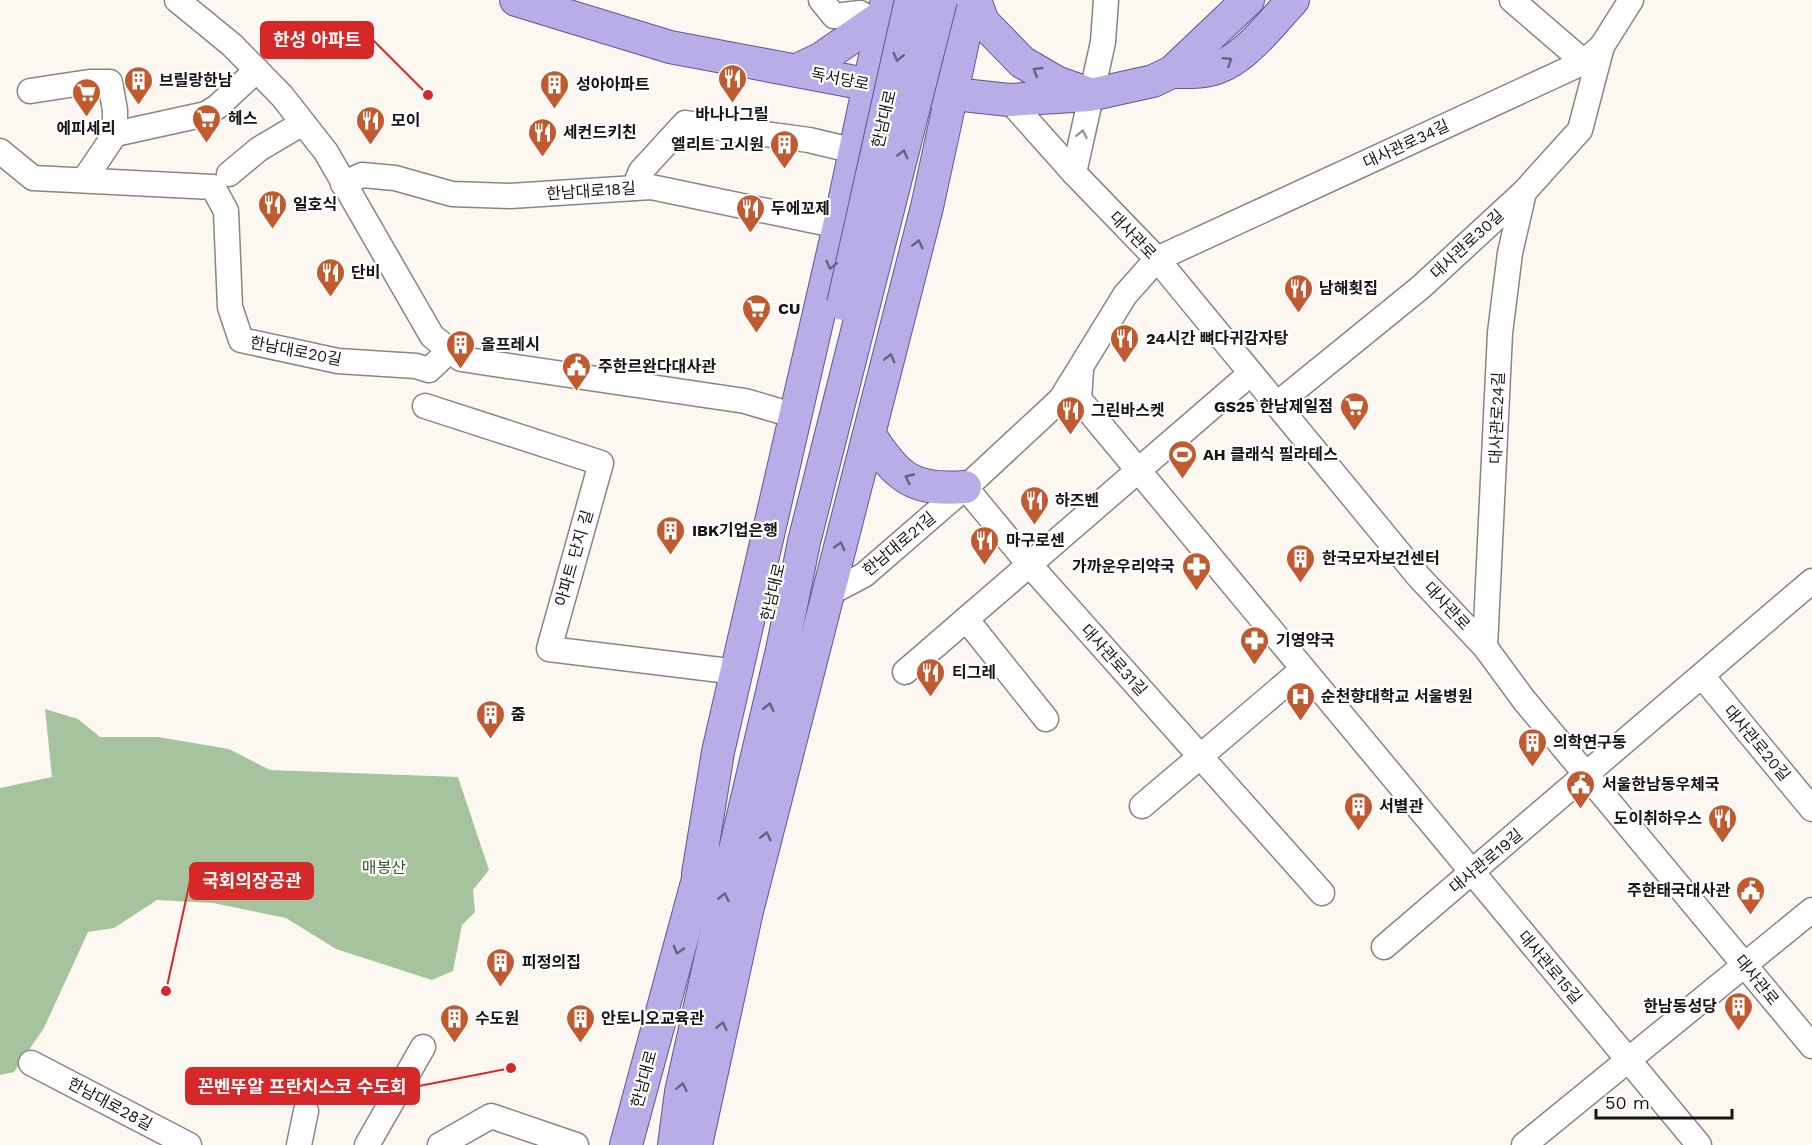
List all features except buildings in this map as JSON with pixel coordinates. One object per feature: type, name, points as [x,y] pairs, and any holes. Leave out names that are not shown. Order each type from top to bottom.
[{"type":"main road","name":"독서당로","points":[[516,0],[670,47],[871,85],[1009,100],[1090,95],[1132,88],[1172,72],[1248,0]]},
{"type":"main road","name":"한남대로","points":[[674,1145],[681,1092],[730,871],[783,650],[852,310],[911,0]]},
{"type":"main road","name":"한남대로","points":[[626,1145],[698,874],[733,759],[852,310],[941,0]]},
{"type":"main road","points":[[696,1145],[747,911],[927,207],[973,0]]},
{"type":"main road","points":[[973,0],[983,22],[1022,62],[1056,82],[1090,95]]},
{"type":"main road","points":[[1172,72],[1210,70],[1224,65],[1244,51],[1293,0]]},
{"type":"main road","points":[[797,70],[822,58],[882,12]]},
{"type":"main road","points":[[698,874],[718,752],[871,85],[882,12]]},
{"type":"main road","points":[[847,188],[927,207]]},
{"type":"main road","points":[[870,435],[897,473],[937,489],[965,487]]},
{"type":"street","points":[[177,0],[232,45],[257,70],[326,152],[432,336],[461,359],[745,401],[796,416]]},
{"type":"street","points":[[821,0],[834,16],[882,12]]},
{"type":"street","points":[[1074,173],[1103,42],[1106,0]]},
{"type":"street","points":[[1512,0],[1584,62]]},
{"type":"street","name":"대사관로34길","points":[[1157,259],[1584,62],[1602,46],[1631,0]]},
{"type":"street","name":"대사관로30길","points":[[1277,404],[1421,287],[1524,192],[1580,130],[1602,46]]},
{"type":"street","points":[[115,134],[206,114],[218,107],[257,70]]},
{"type":"street","points":[[30,91],[89,82],[110,82],[115,110],[115,134],[84,180]]},
{"type":"street","name":"대사관로","points":[[1009,100],[1074,173],[1157,259],[1419,576],[1485,647],[1524,700],[1588,774],[1812,1046]]},
{"type":"street","points":[[229,174],[259,149],[303,123]]},
{"type":"street","points":[[634,188],[641,171],[686,123],[809,140],[855,151]]},
{"type":"street","name":"한남대로20길","points":[[0,151],[33,178],[213,187],[226,211],[230,307],[240,340],[338,362],[416,366],[429,370],[450,350]]},
{"type":"street","name":"한남대로18길","points":[[344,184],[362,175],[394,178],[452,194],[510,196],[651,187],[839,226]]},
{"type":"street","name":"대사관로24길","points":[[1485,647],[1500,333],[1510,253],[1524,192]]},
{"type":"street","name":"한남대로21길","points":[[828,594],[864,575],[1061,399],[1125,295],[1157,259]]},
{"type":"street","name":"한남대로21길","points":[[1081,368],[1078,399],[1137,472]]},
{"type":"street","points":[[905,672],[1028,563],[1251,373]]},
{"type":"street","name":"아파트 단지 길","points":[[425,406],[601,463],[549,649],[737,672]]},
{"type":"street","points":[[1137,472],[1472,873]]},
{"type":"street","points":[[965,487],[1028,563]]},
{"type":"street","name":"대사관로31길","points":[[1028,563],[1322,892]]},
{"type":"street","points":[[1588,774],[1812,581]]},
{"type":"street","points":[[966,619],[1046,719]]},
{"type":"street","points":[[1142,806],[1303,669]]},
{"type":"street","name":"대사관로20길","points":[[1702,676],[1812,809]]},
{"type":"street","name":"대사관로19길","points":[[1384,947],[1588,774]]},
{"type":"street","name":"대사관로15길","points":[[1472,873],[1699,1145]]},
{"type":"street","points":[[1524,1145],[1812,910]]},
{"type":"street","points":[[367,1145],[423,1047]]},
{"type":"street","name":"한남대로28길","points":[[31,1063],[189,1145]]},
{"type":"street","points":[[299,1145],[306,1111]]},
{"type":"street","points":[[440,1145],[491,1116],[576,1145]]},
{"type":"green space","name":"매봉산","points":[[45,709],[78,719],[100,737],[158,737],[229,749],[270,770],[458,777],[489,870],[473,890],[475,912],[462,925],[453,971],[432,980],[336,949],[286,918],[213,903],[157,900],[114,928],[88,932],[44,1028],[14,1072],[0,1075],[0,788],[52,777]]},
{"type":"place","name":"한성 아파트","points":[[428,95]]},
{"type":"place","name":"바나나그릴","points":[[732,104]]},
{"type":"place","name":"브릴랑한남","points":[[138,106]]},
{"type":"place","name":"성아아파트","points":[[555,110]]},
{"type":"place","name":"에피세리","points":[[86,118]]},
{"type":"place","name":"헤스","points":[[207,144]]},
{"type":"place","name":"모이","points":[[370,146]]},
{"type":"place","name":"세컨드키친","points":[[542,158]]},
{"type":"place","name":"엘리트 고시원","points":[[785,170]]},
{"type":"place","name":"일호식","points":[[272,230]]},
{"type":"place","name":"두에꼬제","points":[[750,234]]},
{"type":"place","name":"단비","points":[[330,298]]},
{"type":"place","name":"남해횟집","points":[[1298,314]]},
{"type":"place","name":"CU","points":[[757,334]]},
{"type":"place","name":"24시간 뼈다귀감자탕","points":[[1125,364]]},
{"type":"place","name":"올프레시","points":[[460,370]]},
{"type":"place","name":"주한르완다대사관","points":[[577,392]]},
{"type":"place","name":"GS25 한남제일점","points":[[1354,432]]},
{"type":"place","name":"그린바스켓","points":[[1070,436]]},
{"type":"place","name":"AH 클래식 필라테스","points":[[1182,480]]},
{"type":"place","name":"하즈벤","points":[[1034,526]]},
{"type":"place","name":"IBK기업은행","points":[[671,556]]},
{"type":"place","name":"마구로센","points":[[985,566]]},
{"type":"place","name":"한국모자보건센터","points":[[1301,584]]},
{"type":"place","name":"가까운우리약국","points":[[1196,592]]},
{"type":"place","name":"기영약국","points":[[1255,666]]},
{"type":"place","name":"티그레","points":[[931,698]]},
{"type":"place","name":"순천향대학교 서울병원","points":[[1300,722]]},
{"type":"place","name":"줌","points":[[490,740]]},
{"type":"place","name":"의학연구동","points":[[1532,768]]},
{"type":"place","name":"서울한남동우체국","points":[[1581,810]]},
{"type":"place","name":"서별관","points":[[1358,832]]},
{"type":"place","name":"도이취하우스","points":[[1723,844]]},
{"type":"place","name":"주한태국대사관","points":[[1751,916]]},
{"type":"place","name":"피정의집","points":[[501,988]]},
{"type":"place","name":"국회의장공관","points":[[166,991]]},
{"type":"place","name":"한남동성당","points":[[1738,1032]]},
{"type":"place","name":"수도원","points":[[454,1044]]},
{"type":"place","name":"안토니오교육관","points":[[580,1044]]},
{"type":"place","name":"꼰벤뚜알 프란치스코 수도회","points":[[511,1068]]}]
